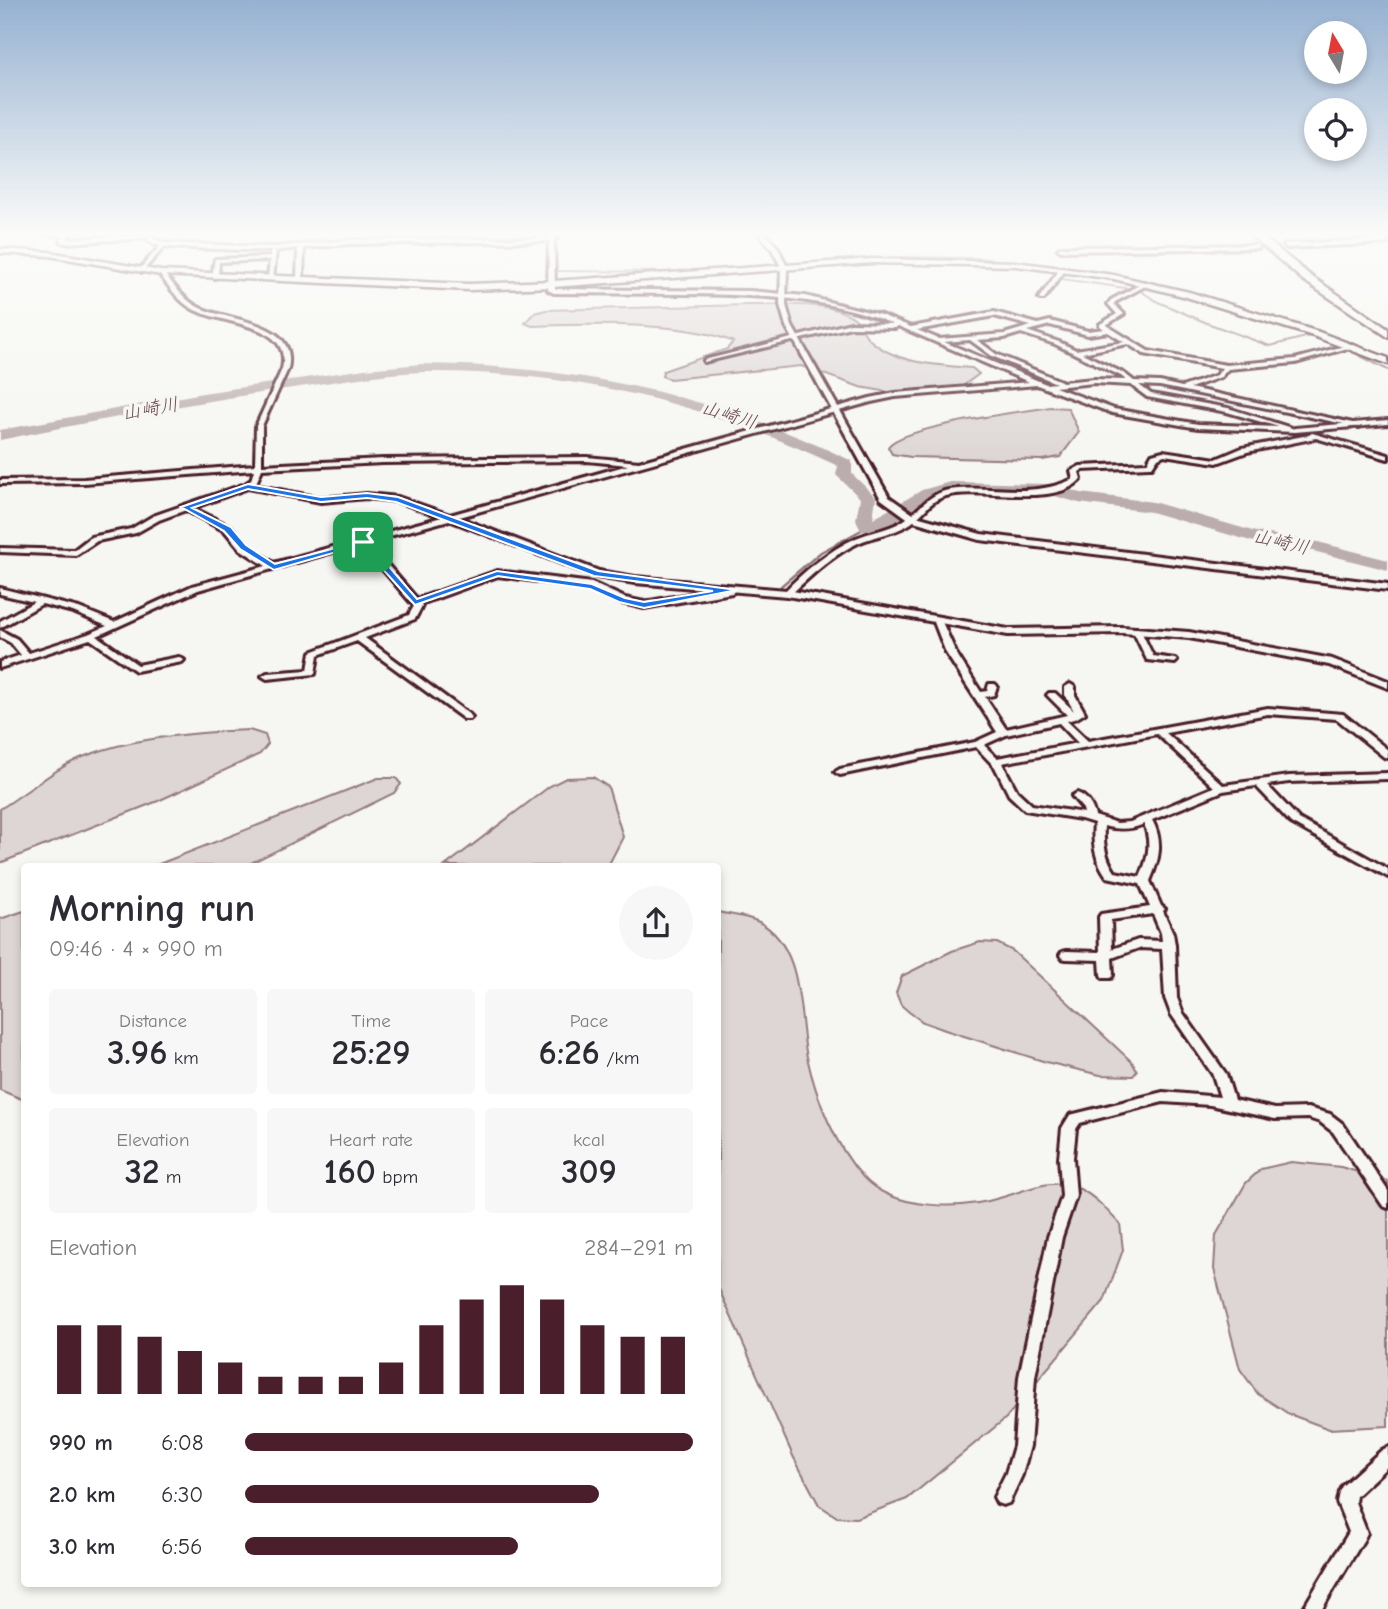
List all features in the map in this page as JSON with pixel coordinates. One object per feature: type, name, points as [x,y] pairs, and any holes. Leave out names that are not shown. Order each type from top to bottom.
[{"type":"highway","points":[[1351,308],[1388,334]]},
{"type":"highway","points":[[1363,308],[1388,327]]},
{"type":"main road","points":[[1225,308],[1352,346],[1388,361]]},
{"type":"street","points":[[0,550],[76,552],[90,540],[133,531],[156,518],[248,486],[255,481],[259,426],[286,365],[284,347],[259,327],[198,308]]},
{"type":"street","points":[[784,308],[784,314],[796,339],[873,481],[885,499],[911,517],[980,537],[1388,587]]},
{"type":"street","points":[[853,308],[909,328],[1094,405],[1152,419],[1220,428],[1295,430],[1388,422]]},
{"type":"street","points":[[1104,330],[1103,324],[1121,314],[1116,308]]},
{"type":"street","points":[[706,361],[858,324],[909,328],[994,314],[1038,326]]},
{"type":"street","points":[[937,340],[972,340],[1023,332],[1050,323],[1088,333],[1104,330]]},
{"type":"street","points":[[1091,324],[1146,354],[1226,367],[1295,360],[1352,346]]},
{"type":"street","points":[[1023,332],[1076,352],[1133,382],[1142,392],[1158,398],[1228,410],[1388,457]]},
{"type":"street","points":[[972,340],[994,355],[1059,382]]},
{"type":"street","points":[[1097,341],[1104,347]]},
{"type":"street","points":[[1080,342],[1093,349]]},
{"type":"street","points":[[1076,352],[1127,343]]},
{"type":"street","points":[[1184,388],[1219,376],[1226,367]]},
{"type":"street","points":[[0,665],[92,636],[181,592],[895,395],[1059,382],[1133,382],[1184,388],[1359,425]]},
{"type":"street","points":[[787,593],[850,544],[911,517],[928,500],[942,494],[993,491],[1041,495],[1074,482],[1077,479],[1075,471],[1080,468],[1149,464],[1155,456],[1169,453],[1217,461],[1245,450],[1317,436]]},
{"type":"street","points":[[0,482],[97,480],[258,467],[383,461],[574,459],[641,465]]},
{"type":"street","points":[[248,486],[321,500],[367,496],[398,499],[597,574],[732,590],[787,593],[938,622],[1008,632],[1137,631],[1189,635],[1332,662],[1388,685]]},
{"type":"street","points":[[185,507],[228,529],[243,547],[274,567]]},
{"type":"street","points":[[267,676],[312,672],[314,654],[412,617],[418,606],[363,542]]},
{"type":"street","points":[[415,603],[497,573],[592,586],[622,600],[644,605],[732,590]]},
{"type":"street","points":[[0,591],[38,603],[76,610],[113,625]]},
{"type":"street","points":[[0,625],[38,603]]},
{"type":"street","points":[[938,622],[941,636],[1003,733]]},
{"type":"street","points":[[1137,631],[1150,658],[1172,661]]},
{"type":"street","points":[[0,633],[14,641],[27,656]]},
{"type":"street","points":[[92,636],[136,668],[179,660]]},
{"type":"street","points":[[358,637],[467,717]]},
{"type":"street","points":[[978,696],[991,693],[992,686]]},
{"type":"street","points":[[840,772],[978,744],[1003,733],[1074,716],[1080,713],[1070,695],[1070,687]]},
{"type":"street","points":[[1052,695],[1074,716]]},
{"type":"street","points":[[995,761],[1268,711],[1340,716],[1388,755]]},
{"type":"street","points":[[1061,720],[1086,745]]},
{"type":"street","points":[[1160,732],[1221,788]]},
{"type":"street","points":[[978,744],[995,761],[1013,793],[1029,807],[1117,826],[1146,819],[1221,788],[1258,782],[1388,776]]},
{"type":"street","points":[[1258,782],[1295,821],[1388,874]]},
{"type":"street","points":[[1077,796],[1088,807],[1094,821],[1101,862],[1111,875],[1144,881]]},
{"type":"street","points":[[1144,881],[1155,859],[1156,844],[1152,828],[1146,819]]},
{"type":"street","points":[[1144,881],[1158,909],[1169,945],[1171,998],[1177,1014],[1219,1074],[1229,1104]]},
{"type":"street","points":[[1107,975],[1105,918],[1158,909]]},
{"type":"street","points":[[1066,955],[1105,956],[1138,944],[1169,945]]},
{"type":"street","points":[[1003,1497],[1014,1475],[1022,1446],[1027,1377],[1055,1237],[1069,1196],[1066,1158],[1069,1128],[1075,1119],[1163,1097],[1229,1104],[1275,1114],[1308,1113],[1325,1118],[1338,1128],[1353,1146],[1388,1202]]},
{"type":"street","points":[[1312,1609],[1358,1533],[1346,1503],[1348,1492],[1388,1455]]},
{"type":"shaded area","points":[[829,308],[850,315],[870,340],[892,354],[918,362],[972,368],[979,374],[960,388],[894,393],[860,387],[801,366],[670,379],[662,376],[663,371],[727,349],[733,342],[713,335],[663,327],[532,326],[525,323],[534,313],[546,310]]},
{"type":"shaded area","points":[[1051,407],[1068,408],[1079,432],[1060,457],[1042,460],[911,457],[892,454],[888,447],[897,440],[937,427]]},
{"type":"shaded area","points":[[249,730],[265,735],[268,744],[260,754],[158,801],[0,863],[0,809],[76,760],[106,749],[146,740]]},
{"type":"shaded area","points":[[593,777],[608,787],[623,837],[610,863],[449,863],[550,786],[566,778]]},
{"type":"shaded area","points":[[378,778],[396,778],[401,784],[394,793],[251,863],[162,863]]},
{"type":"shaded area","points":[[21,912],[21,1099],[0,1090],[0,919]]},
{"type":"shaded area","points":[[721,913],[759,922],[774,933],[785,948],[797,983],[807,1057],[821,1105],[835,1136],[853,1165],[876,1188],[910,1202],[949,1205],[986,1201],[1051,1184],[1070,1185],[1086,1192],[1120,1224],[1123,1250],[1104,1301],[1006,1418],[907,1499],[856,1518],[837,1517],[819,1505],[793,1456],[721,1294]]},
{"type":"shaded area","points":[[980,942],[997,943],[1013,951],[1132,1062],[1137,1071],[1133,1076],[1100,1075],[1046,1062],[923,1022],[901,1005],[896,993],[902,976],[952,951]]},
{"type":"shaded area","points":[[1291,1162],[1341,1167],[1388,1181],[1388,1426],[1329,1429],[1289,1414],[1258,1394],[1240,1369],[1214,1269],[1216,1235],[1246,1183],[1261,1169]]},
{"type":"waterway","points":[[1172,308],[1270,346],[1314,335]]},
{"type":"waterway","points":[[1337,344],[1388,370]]},
{"type":"waterway","name":"山崎川","points":[[0,435],[169,403],[384,371],[476,368],[530,372],[640,390],[747,421],[798,441],[846,464],[844,475],[868,497],[864,519],[867,527],[887,520],[928,493],[950,487],[1049,489],[1079,498],[1153,507],[1254,537],[1314,546],[1388,565]]},
{"type":"waterway","points":[[781,586],[821,552],[867,527]]},
{"type":"route","points":[[248,486],[277,489],[321,500],[367,496],[398,499],[446,515],[556,561],[597,574],[732,590],[722,594],[644,605],[622,600],[592,586],[497,573],[415,603],[363,542],[274,567],[243,547],[228,529],[185,507],[208,497],[248,486]]}]
